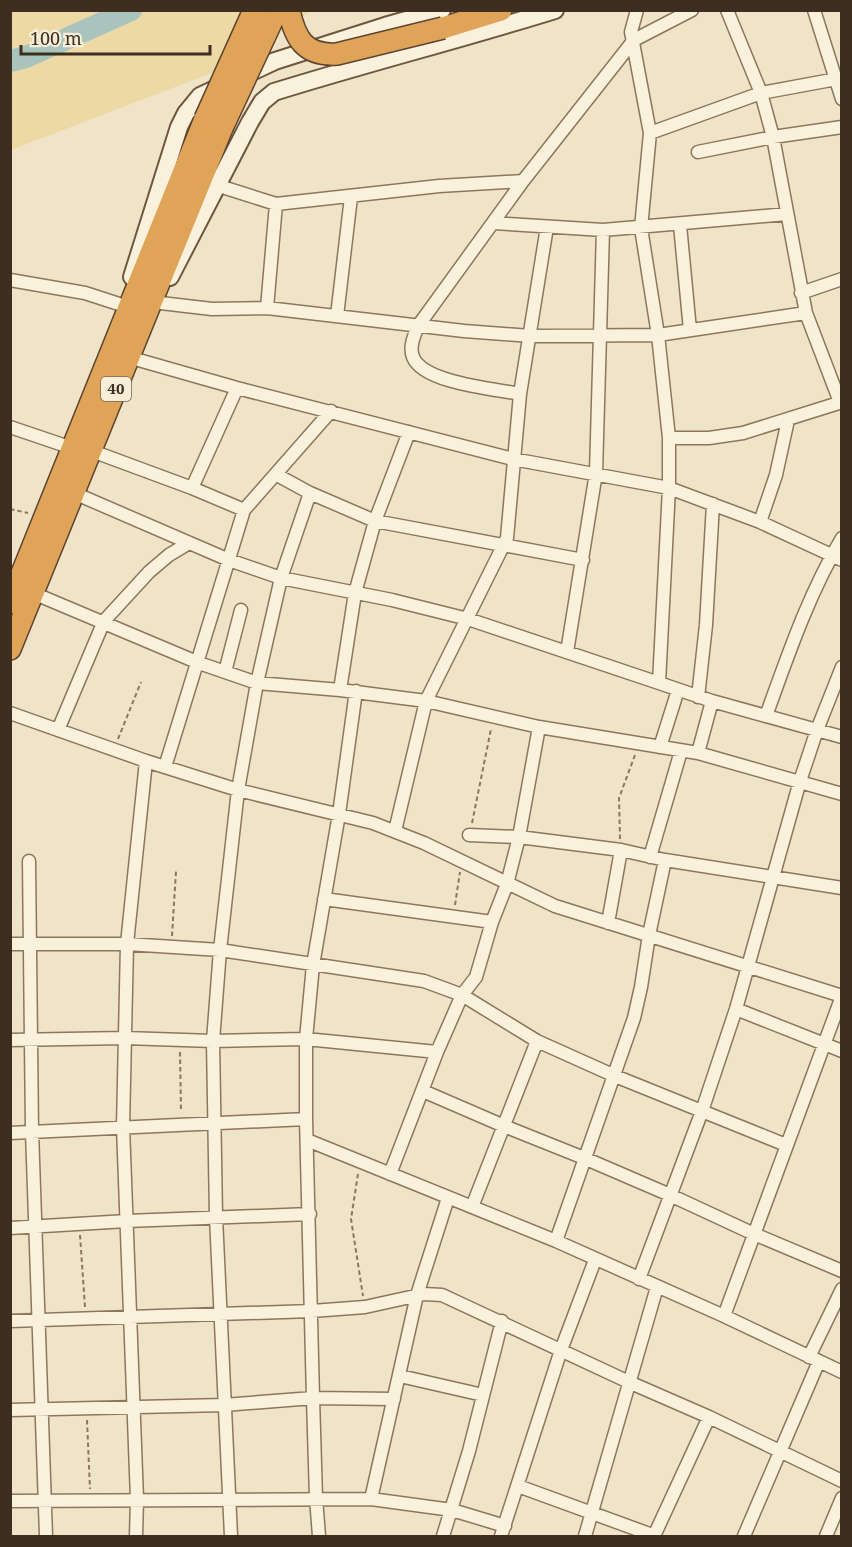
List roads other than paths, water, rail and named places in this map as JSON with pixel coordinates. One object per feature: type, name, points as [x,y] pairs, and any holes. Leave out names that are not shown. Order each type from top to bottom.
[{"type":"highway","points":[[214,124],[254,10]]},
{"type":"highway","points":[[214,124],[277,10]]},
{"type":"highway","points":[[289,10],[296,35],[305,47],[324,55],[337,54],[443,19],[501,10]]},
{"type":"highway","name":"40","points":[[121,353],[152,302],[214,124]]},
{"type":"highway","name":"40","points":[[10,603],[82,449],[214,124]]},
{"type":"highway","name":"40","points":[[10,650],[74,493],[82,449]]},
{"type":"street","points":[[555,10],[474,36],[274,92],[262,102],[250,122],[216,185],[181,258],[152,302],[212,309],[267,308],[418,326],[531,336],[658,335],[806,313]]},
{"type":"street","points":[[637,10],[631,32],[650,133],[641,228],[658,335],[669,438],[669,488],[659,683]]},
{"type":"street","points":[[520,394],[443,379],[426,372],[412,356],[412,342],[418,326],[523,181],[634,40],[692,10]]},
{"type":"street","points":[[669,438],[724,437],[788,420],[841,402],[806,313],[773,137],[761,93],[727,10]]},
{"type":"street","points":[[814,10],[838,78],[842,99]]},
{"type":"street","points":[[443,19],[385,26],[274,61],[200,96],[186,113],[179,127],[150,225],[122,305],[121,353],[237,388],[513,459],[669,488],[760,522],[836,558]]},
{"type":"street","points":[[650,133],[761,93],[838,78]]},
{"type":"street","points":[[698,152],[773,137],[842,127]]},
{"type":"street","points":[[216,185],[276,204],[439,186],[523,181]]},
{"type":"street","points":[[337,316],[351,197]]},
{"type":"street","points":[[267,308],[276,204]]},
{"type":"street","points":[[493,223],[603,231],[787,214]]},
{"type":"street","points":[[680,225],[690,330]]},
{"type":"street","points":[[395,831],[426,701],[504,545],[510,517],[520,394],[547,227]]},
{"type":"street","points":[[567,652],[596,473],[598,337],[603,231]]},
{"type":"street","points":[[801,293],[842,279]]},
{"type":"street","points":[[10,280],[86,293],[122,305]]},
{"type":"street","points":[[192,488],[237,388]]},
{"type":"street","points":[[165,767],[199,663],[244,510],[331,411]]},
{"type":"street","points":[[760,522],[776,475],[788,420]]},
{"type":"street","points":[[10,427],[82,449],[192,488],[244,510]]},
{"type":"street","points":[[340,690],[355,593],[375,521],[409,432]]},
{"type":"street","points":[[276,475],[310,493],[375,521],[583,560]]},
{"type":"street","points":[[74,493],[229,560],[281,578],[468,619],[698,697],[842,737]]},
{"type":"street","points":[[231,1536],[216,1217],[213,1041],[220,950],[238,790],[257,683],[281,578],[310,493]]},
{"type":"street","points":[[698,697],[706,625],[713,504]]},
{"type":"street","points":[[766,716],[795,637],[836,558],[842,538]]},
{"type":"street","points":[[58,730],[104,621],[149,572],[169,555],[189,543]]},
{"type":"street","points":[[33,594],[104,621],[199,663],[257,683],[356,691],[426,701],[539,727],[698,753],[842,794]]},
{"type":"street","points":[[225,672],[241,610]]},
{"type":"street","points":[[639,1279],[702,1111],[736,1009],[800,781],[816,730],[842,668]]},
{"type":"street","points":[[660,747],[678,690]]},
{"type":"street","points":[[319,1536],[313,1398],[306,1039],[313,965],[339,814],[356,691]]},
{"type":"street","points":[[698,753],[712,701]]},
{"type":"street","points":[[10,713],[146,761],[238,790],[339,814],[395,831],[555,906],[841,996],[724,1316]]},
{"type":"street","points":[[390,1174],[437,1052],[462,995],[476,976],[492,922],[507,885],[519,837],[539,727]]},
{"type":"street","points":[[650,857],[681,751]]},
{"type":"street","points":[[136,1536],[137,1499],[123,1127],[127,945],[146,761]]},
{"type":"street","points":[[469,835],[519,837],[621,850],[665,860],[842,888]]},
{"type":"street","points":[[608,923],[621,850]]},
{"type":"street","points":[[556,1241],[615,1076],[639,1000],[648,935],[665,860]]},
{"type":"street","points":[[30,861],[29,943],[34,1226],[46,1536]]},
{"type":"street","points":[[324,899],[492,922]]},
{"type":"street","points":[[10,944],[127,945],[220,950],[424,981],[462,995],[537,1041],[615,1076],[786,1145]]},
{"type":"street","points":[[736,1009],[842,1051]]},
{"type":"street","points":[[10,1040],[306,1039],[437,1052]]},
{"type":"street","points":[[472,1207],[537,1041]]},
{"type":"street","points":[[423,1091],[584,1158],[842,1271]]},
{"type":"street","points":[[10,1133],[306,1119]]},
{"type":"street","points":[[307,1140],[556,1241],[842,1372]]},
{"type":"street","points":[[371,1499],[417,1295],[448,1198]]},
{"type":"street","points":[[10,1228],[310,1214]]},
{"type":"street","points":[[10,1501],[371,1499],[452,1510],[503,1531],[561,1350],[595,1260]]},
{"type":"street","points":[[585,1536],[657,1287]]},
{"type":"street","points":[[744,1536],[782,1450],[842,1289]]},
{"type":"street","points":[[10,1321],[312,1311],[365,1307],[432,1293],[442,1295],[502,1321],[631,1383],[782,1450],[842,1481]]},
{"type":"street","points":[[443,1536],[502,1321]]},
{"type":"street","points":[[400,1376],[483,1395]]},
{"type":"street","points":[[10,1410],[133,1405],[224,1405],[313,1398],[394,1399]]},
{"type":"street","points":[[519,1486],[654,1536],[710,1417]]},
{"type":"street","points":[[826,1536],[842,1498]]},
{"type":"waterway","points":[[10,61],[26,57],[131,10]]}]
